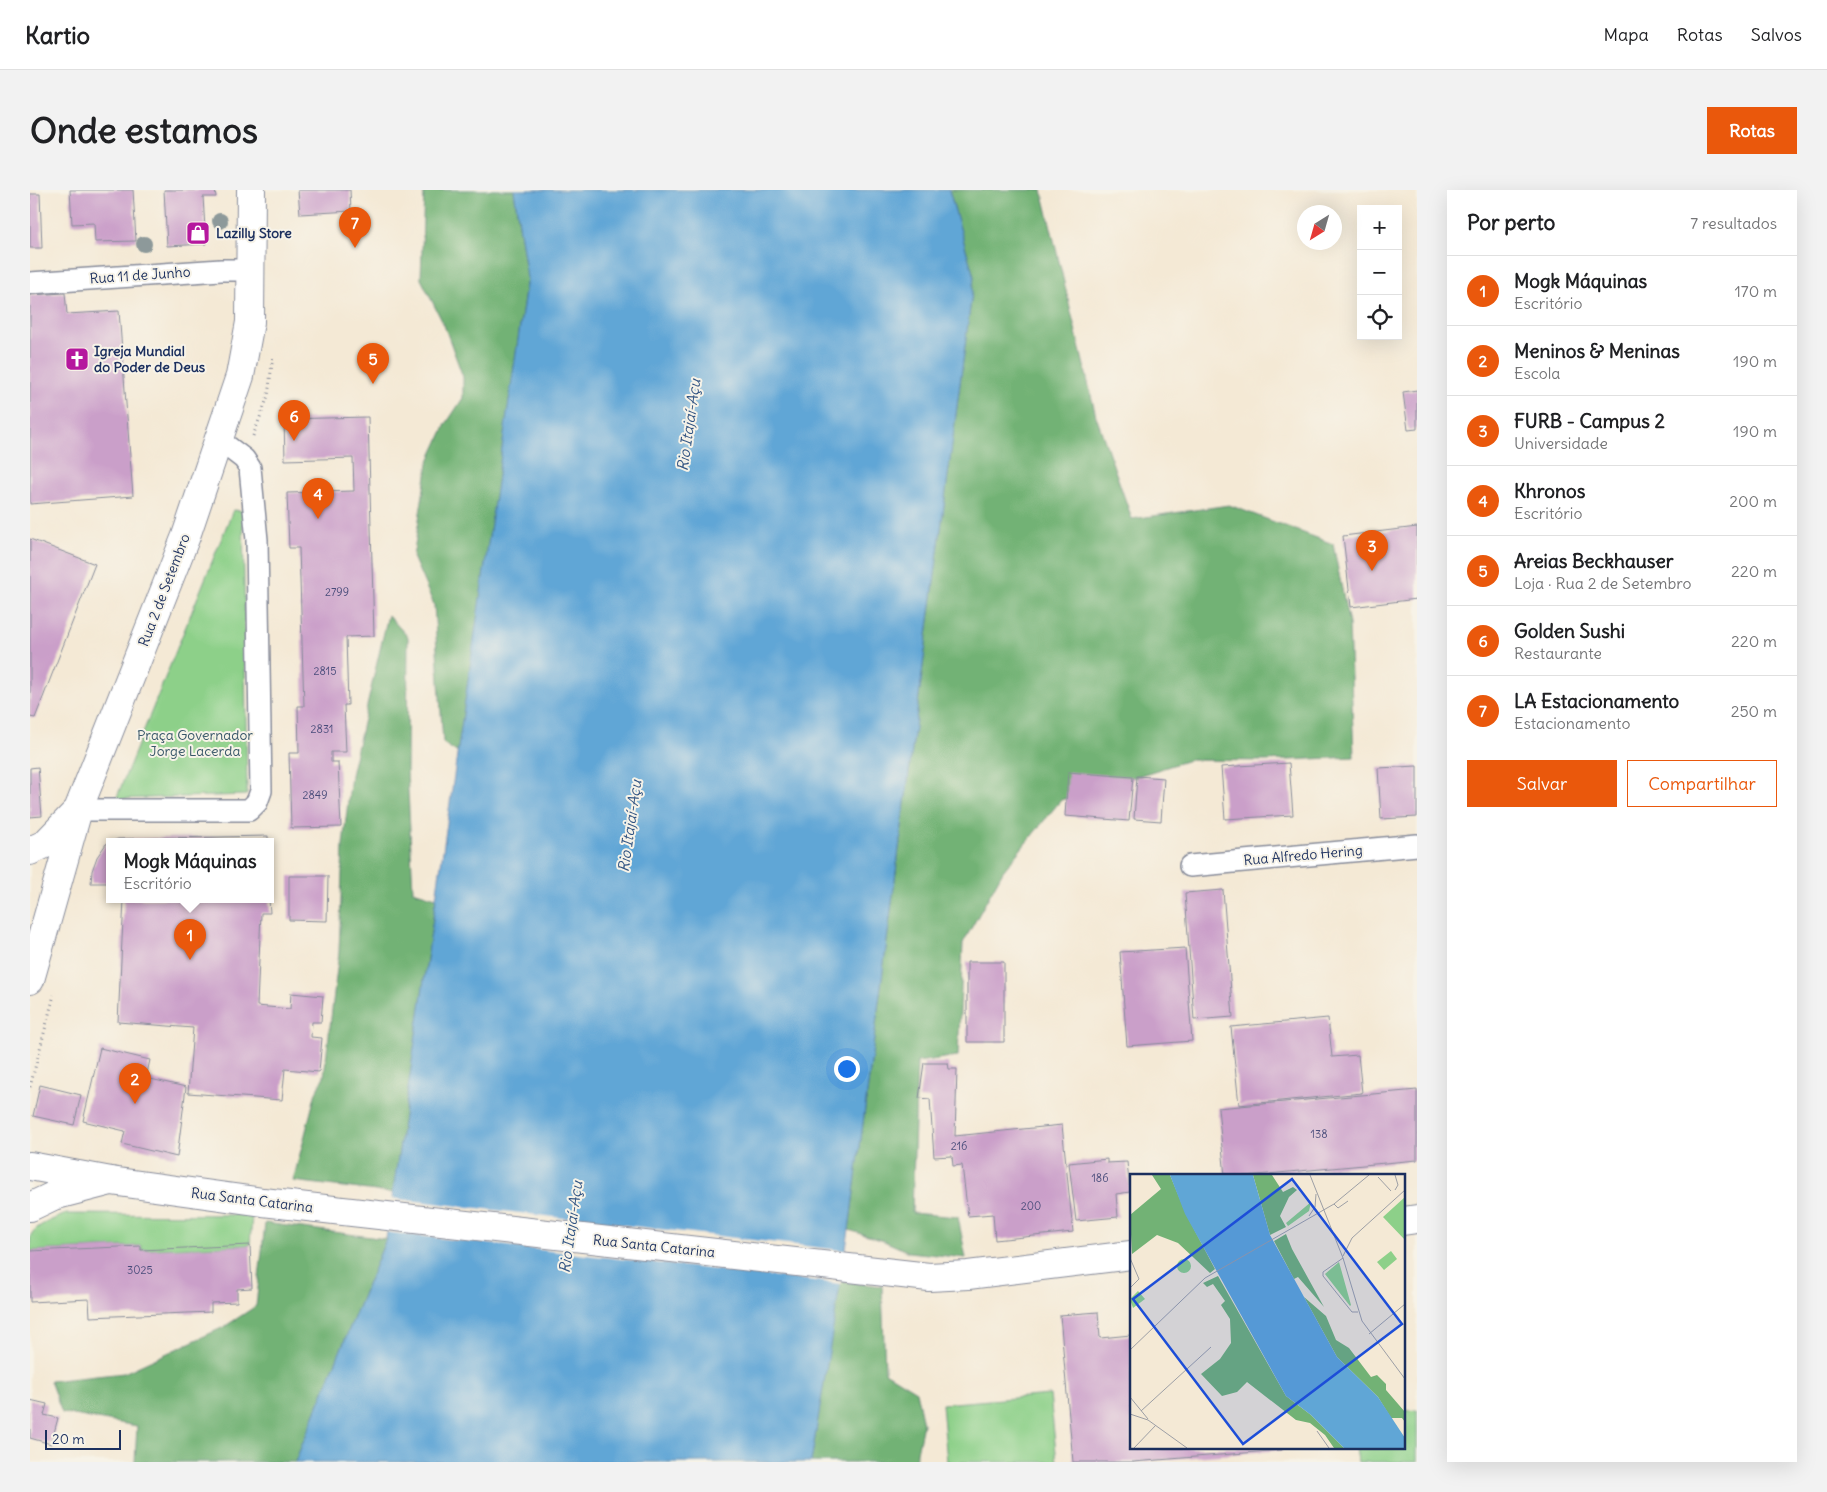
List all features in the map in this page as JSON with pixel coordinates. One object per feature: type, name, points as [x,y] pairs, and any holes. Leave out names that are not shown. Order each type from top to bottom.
[{"type":"main road","name":"Rua 2 de Setembro","points":[[30,980],[36,923],[78,810],[186,536],[242,367],[250,322],[251,190]]},
{"type":"main road","points":[[30,852],[45,844],[78,810]]},
{"type":"main road","name":"Rua Santa Catarina","points":[[30,1166],[111,1182],[263,1202],[929,1277],[968,1276],[1130,1255]]},
{"type":"main road","points":[[30,1207],[53,1196],[111,1182]]},
{"type":"main road","points":[[1404,1221],[1417,1219]]},
{"type":"street","name":"Rua 11 de Junho","points":[[30,283],[221,270],[251,270]]},
{"type":"street","points":[[78,810],[249,810],[256,802],[261,791],[257,540],[250,468],[244,459],[218,440]]},
{"type":"street","name":"Rua Alfredo Hering","points":[[1190,866],[1417,845]]},
{"type":"green space","points":[[424,190],[514,190],[527,278],[458,753],[443,743],[434,605],[413,557],[428,463],[446,424],[463,398],[463,377],[444,325],[421,279]]},
{"type":"green space","points":[[949,190],[1042,190],[1096,416],[1132,519],[1229,505],[1333,544],[1349,624],[1354,757],[1265,761],[1189,760],[1061,800],[1003,871],[963,943],[958,1056],[917,1062],[912,1213],[958,1217],[966,1258],[909,1252],[884,1241],[849,1230],[974,277]]},
{"type":"green space","name":"Praça Governador Jorge Lacerda","points":[[233,510],[243,511],[247,795],[116,799]]},
{"type":"green space","points":[[388,615],[408,637],[407,770],[413,891],[436,898],[393,1193],[293,1181],[316,1092],[324,1076],[339,952],[343,845],[351,775]]},
{"type":"green space","points":[[66,1214],[252,1215],[250,1245],[141,1250],[141,1246],[30,1251],[33,1231],[47,1222]]},
{"type":"green space","points":[[265,1223],[386,1239],[295,1462],[135,1462],[137,1426],[62,1413],[50,1381],[124,1373],[224,1327],[256,1306]]},
{"type":"green space","points":[[840,1281],[882,1286],[885,1372],[916,1391],[923,1424],[915,1462],[811,1462]]},
{"type":"green space","points":[[1050,1395],[1057,1462],[947,1462],[942,1404]]},
{"type":"green space","points":[[1417,1410],[1417,1462],[1358,1462],[1356,1450],[1404,1450],[1404,1411]]},
{"type":"water","name":"Rio Itajaí-Açu","points":[[514,190],[949,190],[974,277],[849,1230],[811,1462],[295,1462],[386,1239],[527,278]]},
{"type":"pier","points":[[390,1198],[848,1251],[842,1284],[385,1232]]},
{"type":"building","points":[[70,190],[133,190],[136,241],[95,242],[94,223],[72,224]]},
{"type":"building","points":[[164,190],[215,190],[216,197],[203,197],[206,244],[167,246]]},
{"type":"building","points":[[298,190],[350,190],[351,211],[300,214]]},
{"type":"building","points":[[30,194],[40,194],[42,248],[30,248]]},
{"type":"building","name":"Igreja Mundial do Poder de Deus","points":[[65,293],[67,314],[119,311],[133,496],[30,504],[30,295]]},
{"type":"building","points":[[1417,390],[1417,429],[1408,430],[1403,392]]},
{"type":"building","points":[[368,417],[374,636],[346,637],[348,705],[344,705],[346,752],[331,752],[331,762],[338,762],[341,827],[291,828],[289,753],[299,753],[298,706],[304,706],[299,548],[289,548],[287,493],[354,491],[353,458],[285,460],[284,419]]},
{"type":"building","points":[[1417,527],[1417,599],[1351,607],[1343,536]]},
{"type":"building","points":[[30,539],[95,564],[35,718],[30,717]]},
{"type":"building","points":[[1289,763],[1293,815],[1225,819],[1221,767]]},
{"type":"building","points":[[1417,766],[1417,817],[1381,819],[1378,768]]},
{"type":"building","points":[[38,767],[42,816],[30,817],[30,768]]},
{"type":"building","points":[[1068,772],[1133,777],[1129,821],[1065,816]]},
{"type":"building","points":[[1137,776],[1164,778],[1161,821],[1134,819]]},
{"type":"building","points":[[268,836],[268,838],[168,838]]},
{"type":"building","points":[[106,844],[106,883],[91,883],[92,871],[97,857]]},
{"type":"building","points":[[289,876],[328,876],[327,921],[289,920]]},
{"type":"building","points":[[1223,890],[1233,1017],[1194,1020],[1185,893]]},
{"type":"building","points":[[124,903],[269,903],[270,913],[261,913],[257,1006],[290,1009],[291,993],[323,996],[321,1022],[312,1022],[311,1037],[322,1038],[319,1072],[285,1069],[282,1100],[188,1093],[193,1028],[118,1022]]},
{"type":"building","points":[[1185,948],[1192,1041],[1127,1046],[1120,952]]},
{"type":"building","points":[[967,962],[1004,962],[1004,1042],[967,1042]]},
{"type":"building","points":[[1328,1018],[1332,1057],[1358,1055],[1362,1093],[1239,1105],[1231,1027]]},
{"type":"building","points":[[100,1048],[150,1060],[146,1078],[186,1087],[177,1157],[122,1144],[125,1131],[83,1121]]},
{"type":"building","points":[[924,1063],[948,1063],[949,1069],[957,1069],[955,1136],[1062,1125],[1073,1232],[995,1240],[993,1214],[968,1216],[962,1165],[953,1166],[952,1156],[934,1157],[930,1099],[919,1098]]},
{"type":"building","points":[[40,1085],[81,1095],[74,1125],[33,1116]]},
{"type":"building","points":[[1417,1090],[1417,1160],[1267,1174],[1225,1174],[1218,1108]]},
{"type":"building","points":[[1107,1159],[1107,1163],[1127,1162],[1130,1192],[1116,1194],[1118,1217],[1076,1221],[1069,1163]]},
{"type":"building","points":[[250,1245],[252,1288],[237,1289],[237,1302],[211,1303],[211,1312],[90,1317],[89,1299],[30,1302],[30,1251],[141,1246],[141,1250]]},
{"type":"building","points":[[1098,1312],[1100,1338],[1130,1335],[1130,1450],[1282,1450],[1133,1462],[1073,1462],[1060,1315]]},
{"type":"building","points":[[30,1400],[47,1404],[44,1415],[58,1418],[51,1444],[30,1438]]},
{"type":"place","name":"Lazilly Store","points":[[198,233]]},
{"type":"place","name":"LA Estacionamento","points":[[355,248]]},
{"type":"place","name":"Igreja Mundial do Poder de Deus","points":[[77,359]]},
{"type":"place","name":"Areias Beckhauser","points":[[373,384]]},
{"type":"place","name":"Golden Sushi","points":[[294,441]]},
{"type":"place","name":"Khronos","points":[[318,519]]},
{"type":"place","name":"FURB - Campus 2","points":[[1372,571]]},
{"type":"place","name":"Mogk Máquinas","points":[[190,960]]},
{"type":"place","name":"Meninos & Meninas","points":[[135,1104]]}]
